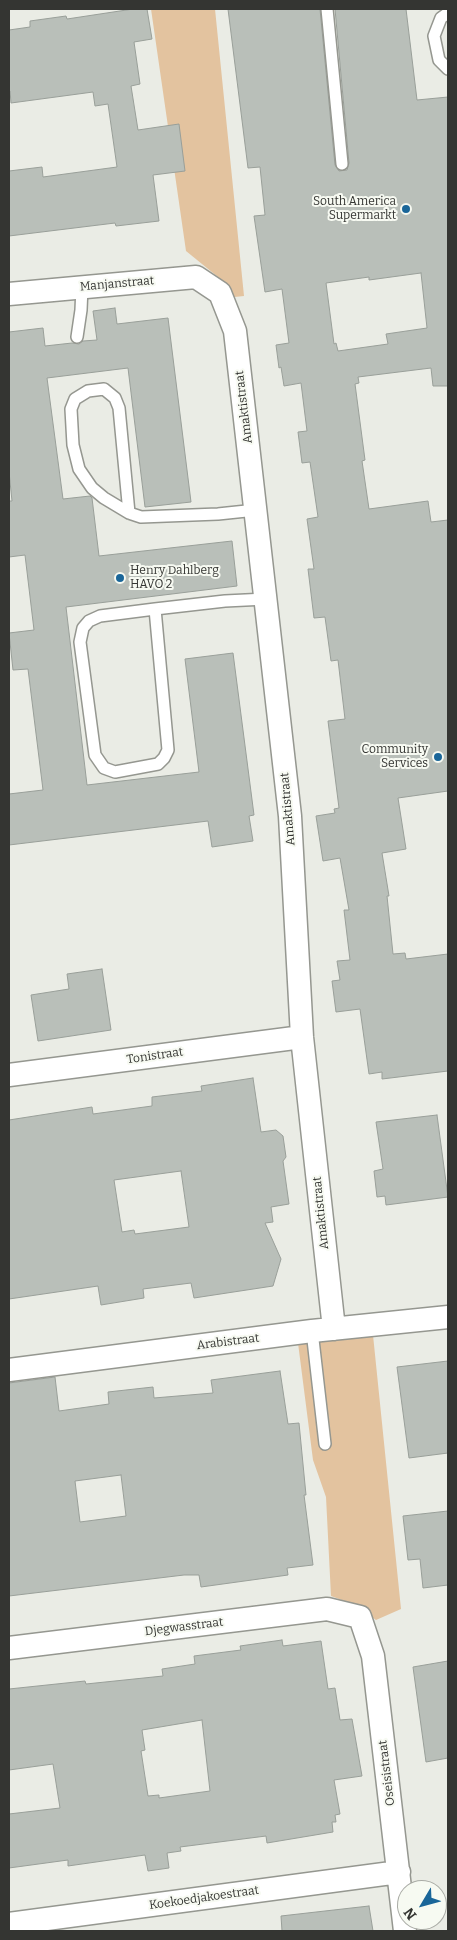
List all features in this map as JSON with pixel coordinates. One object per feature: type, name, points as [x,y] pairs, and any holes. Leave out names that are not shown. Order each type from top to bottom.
[{"type":"street","name":"Manjanstraat","points":[[9,294],[196,277],[220,293]]},
{"type":"street","name":"Amaktistraat","points":[[220,293],[235,331],[290,816],[302,1037],[334,1329]]},
{"type":"street","name":"Tonistraat","points":[[9,1075],[302,1037]]},
{"type":"street","name":"Arabistraat","points":[[9,1370],[334,1329],[448,1317]]},
{"type":"street","name":"Djegwasstraat","points":[[9,1648],[327,1609],[360,1617]]},
{"type":"street","name":"Oseisistraat","points":[[360,1617],[373,1656],[405,1931]]},
{"type":"street","name":"Koekoedjakoestraat","points":[[9,1924],[399,1872]]},
{"type":"lane","points":[[327,9],[342,164]]},
{"type":"lane","points":[[448,13],[441,18],[434,36],[439,60],[448,69]]},
{"type":"lane","points":[[77,337],[82,287]]},
{"type":"lane","points":[[129,513],[119,408],[115,398],[104,389],[88,391],[75,399],[71,409],[73,444],[79,469],[92,488],[104,498],[129,513],[141,517],[218,514],[256,510]]},
{"type":"lane","points":[[155,609],[168,750],[158,764],[115,772],[104,768],[95,755],[80,642],[83,628],[89,621],[100,616],[155,609],[266,599]]},
{"type":"lane","points":[[312,1332],[325,1444]]},
{"type":"shaded area","points":[[151,9],[215,9],[244,296],[225,298],[218,277],[186,251]]},
{"type":"shaded area","points":[[373,1335],[401,1609],[376,1620],[355,1605],[331,1596],[326,1497],[313,1460],[298,1343]]},
{"type":"building","points":[[133,9],[147,9],[152,39],[134,42],[140,84],[131,86],[138,130],[179,124],[185,171],[153,175],[159,221],[116,226],[115,223],[9,236],[9,171],[42,167],[43,177],[117,167],[108,104],[95,106],[93,92],[11,103],[9,91],[9,30],[30,27],[30,21],[66,16],[67,19]]},
{"type":"building","points":[[228,9],[320,9],[335,165],[339,171],[347,170],[349,163],[335,9],[406,9],[417,100],[448,97],[448,386],[433,386],[431,368],[358,377],[359,383],[355,384],[365,460],[362,461],[369,509],[428,501],[431,522],[448,520],[448,791],[398,798],[406,849],[382,853],[389,896],[387,896],[393,954],[405,953],[406,959],[448,954],[448,1071],[382,1079],[382,1072],[369,1074],[360,1009],[336,1012],[332,981],[340,980],[337,961],[350,960],[344,910],[349,910],[340,858],[323,861],[316,816],[335,813],[334,809],[339,808],[328,721],[345,719],[338,660],[331,661],[325,617],[314,618],[308,569],[314,569],[307,519],[318,517],[310,462],[302,463],[298,432],[307,431],[301,383],[284,386],[281,367],[279,368],[276,345],[289,343],[282,289],[265,292],[254,216],[265,215],[260,167],[248,168]],"holes":[[[421,273],[427,328],[386,334],[388,344],[338,351],[336,343],[334,344],[326,283],[369,277],[369,280]]]},
{"type":"building","points":[[115,308],[117,324],[168,318],[191,502],[145,507],[128,368],[47,378],[63,499],[90,496],[92,498],[99,556],[232,541],[237,586],[66,607],[87,785],[199,772],[185,659],[233,653],[254,815],[249,816],[253,841],[212,847],[208,821],[9,845],[9,794],[43,790],[28,669],[13,670],[9,633],[34,630],[25,555],[9,557],[9,501],[12,501],[9,472],[9,332],[43,328],[45,346],[79,344],[83,341],[97,340],[93,311]]},
{"type":"building","points":[[102,969],[111,1030],[38,1041],[31,995],[69,989],[67,974]]},
{"type":"building","points":[[253,1078],[261,1132],[276,1130],[283,1136],[286,1157],[283,1161],[289,1204],[271,1207],[273,1222],[265,1223],[281,1259],[273,1286],[194,1298],[191,1283],[143,1289],[144,1298],[101,1305],[98,1286],[9,1299],[9,1120],[92,1107],[93,1114],[152,1106],[152,1097],[202,1091],[201,1086]],"holes":[[[181,1171],[189,1227],[135,1234],[134,1230],[122,1232],[114,1180]]]},
{"type":"building","points":[[437,1115],[448,1197],[386,1205],[385,1196],[377,1197],[374,1171],[383,1169],[376,1122]]},
{"type":"building","points":[[448,1361],[448,1453],[409,1458],[397,1367]]},
{"type":"building","points":[[280,1371],[288,1424],[299,1423],[306,1495],[304,1495],[313,1565],[287,1568],[288,1575],[201,1587],[199,1575],[184,1575],[9,1596],[9,1383],[55,1377],[59,1411],[109,1404],[108,1392],[153,1387],[154,1398],[213,1393],[211,1380]],"holes":[[[121,1475],[126,1516],[80,1522],[75,1481]]]},
{"type":"building","points":[[448,1511],[448,1585],[423,1588],[420,1559],[408,1560],[403,1516]]},
{"type":"building","points":[[282,1640],[283,1646],[321,1641],[328,1689],[335,1688],[340,1720],[352,1719],[362,1776],[334,1780],[340,1814],[335,1815],[336,1822],[332,1822],[333,1832],[267,1843],[266,1836],[180,1847],[181,1851],[167,1853],[169,1868],[148,1871],[145,1855],[68,1866],[68,1860],[9,1868],[9,1814],[60,1808],[53,1764],[9,1770],[9,1689],[85,1681],[86,1684],[163,1676],[162,1669],[195,1664],[194,1656],[241,1650],[240,1646]],"holes":[[[202,1720],[210,1791],[159,1798],[159,1795],[148,1796],[141,1751],[145,1750],[142,1730]]]},
{"type":"building","points":[[448,1661],[448,1758],[426,1762],[413,1667]]},
{"type":"building","points":[[369,1906],[373,1931],[282,1931],[281,1916]]},
{"type":"place","name":"South America Supermarkt","points":[[406,209]]},
{"type":"place","name":"Henry Dahlberg HAVO 2","points":[[120,578]]},
{"type":"place","name":"Community Services","points":[[438,757]]}]
